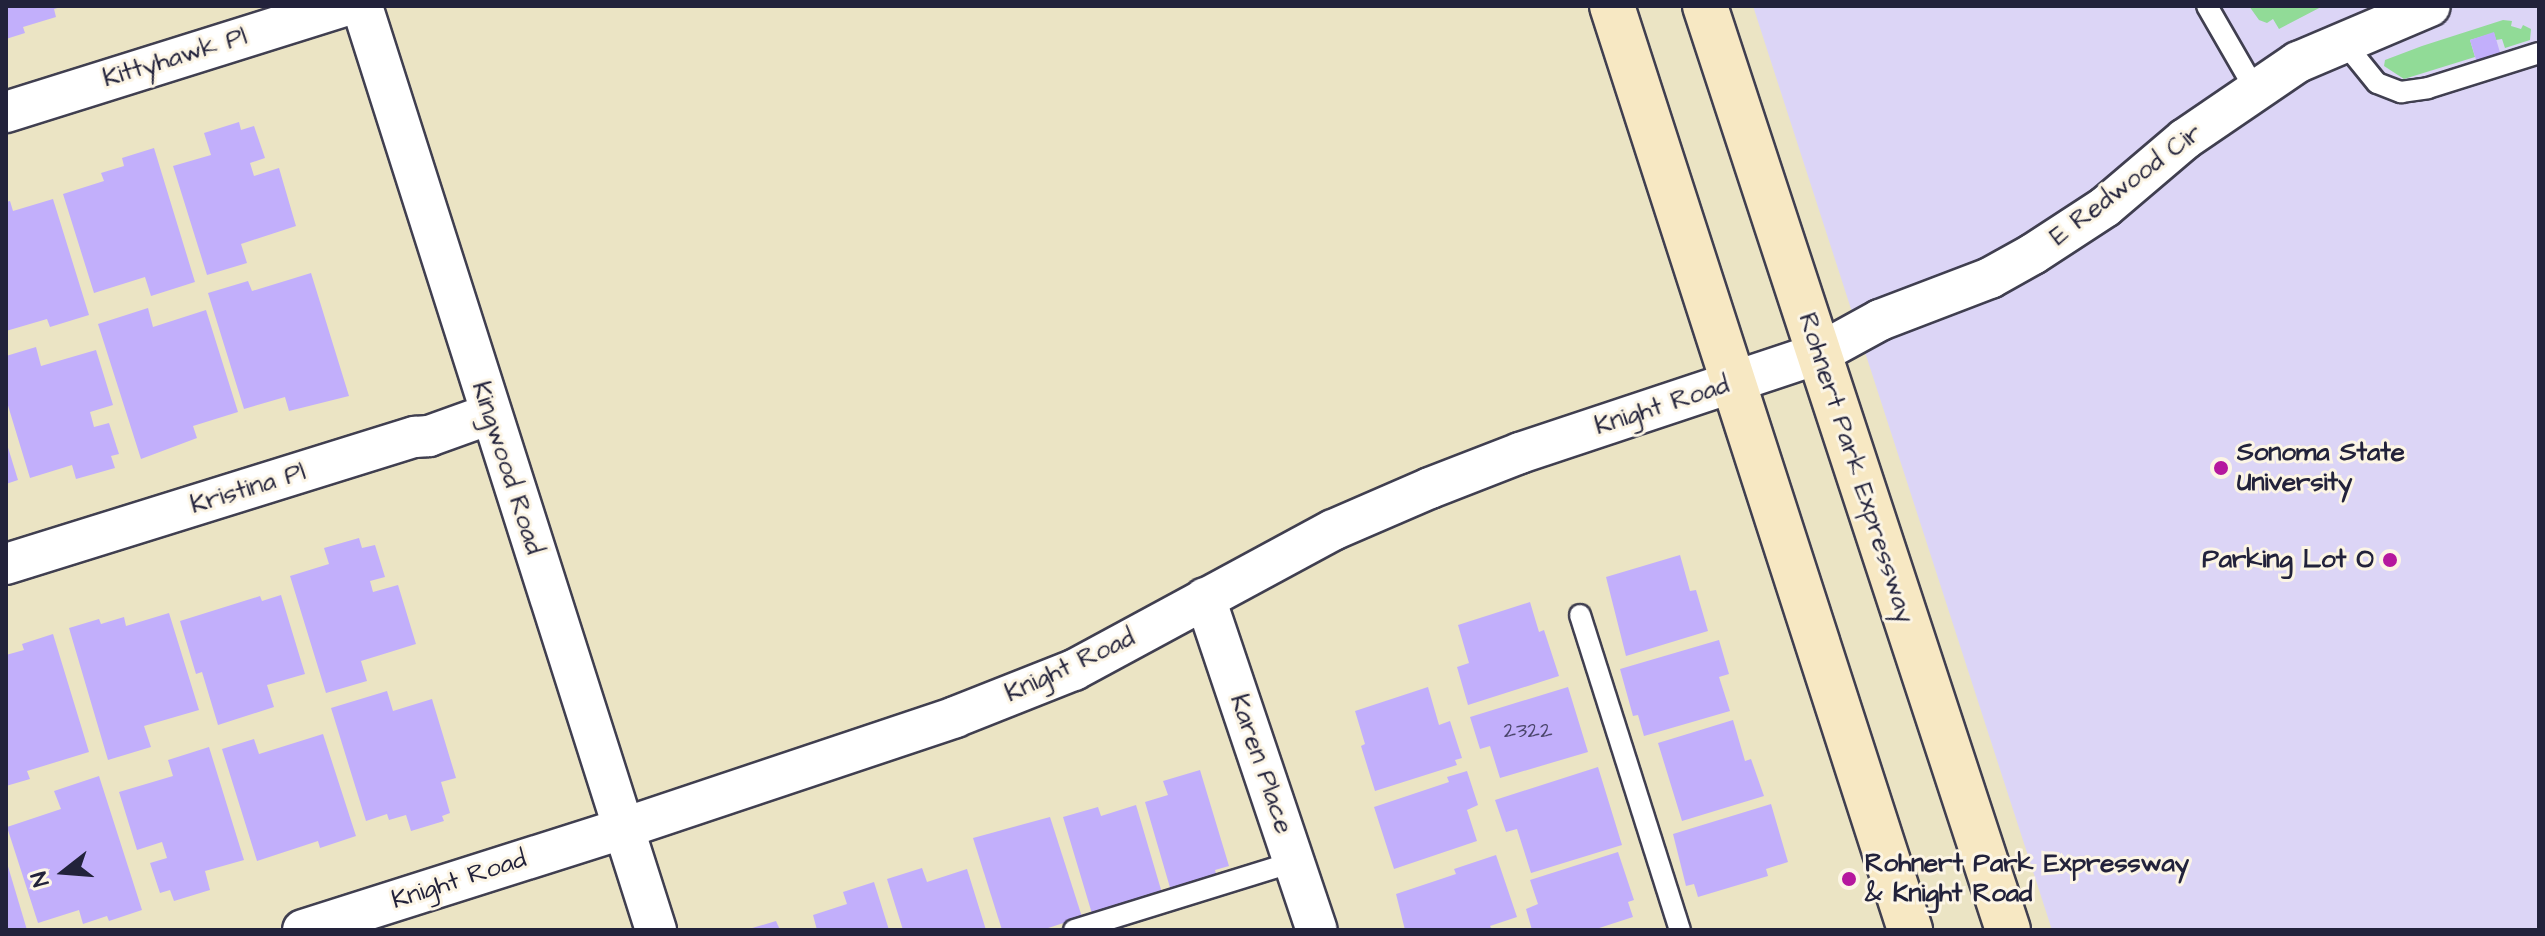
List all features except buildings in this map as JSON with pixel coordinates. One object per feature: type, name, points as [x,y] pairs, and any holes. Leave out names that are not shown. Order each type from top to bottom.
[{"type":"main road","points":[[1612,6],[1910,930]]},
{"type":"main road","name":"Rohnert Park Expressway","points":[[1705,6],[2008,930]]},
{"type":"street","name":"Kittyhawk Pl","points":[[6,112],[344,6]]},
{"type":"street","name":"Kingwood Road","points":[[362,6],[656,930]]},
{"type":"street","name":"E Redwood Cir","points":[[1818,354],[1880,320],[1990,278],[2069,233],[2185,139],[2255,89],[2342,40],[2430,6]]},
{"type":"street","name":"Knight Road","points":[[303,930],[624,828],[955,717],[1059,676],[1333,530],[1430,488],[1520,453],[1818,354]]},
{"type":"street","name":"Kristina Pl","points":[[6,564],[415,437],[429,436],[490,414]]},
{"type":"street","name":"Karen Place","points":[[1205,598],[1317,930]]},
{"type":"lane","points":[[2207,6],[2255,89]]},
{"type":"lane","points":[[2342,40],[2377,83],[2401,92],[2428,88],[2539,53]]},
{"type":"lane","points":[[1580,615],[1680,930]]},
{"type":"lane","points":[[1074,930],[1294,862]]},
{"type":"shaded area","name":"Sonoma State University","points":[[1753,6],[2539,6],[2539,930],[2052,930]]},
{"type":"green space","points":[[2249,6],[2323,6],[2279,29],[2273,19],[2267,23],[2259,20]]},
{"type":"green space","points":[[2503,20],[2512,21],[2511,26],[2521,29],[2523,25],[2531,29],[2530,40],[2505,48],[2502,39],[2496,40],[2494,33],[2470,40],[2475,57],[2404,79],[2384,66],[2385,60]]},
{"type":"place","name":"Sonoma State University","points":[[2221,468]]},
{"type":"place","name":"Parking Lot O","points":[[2390,560]]},
{"type":"place","name":"Rohnert Park Expressway & Knight Road","points":[[1849,879]]}]
